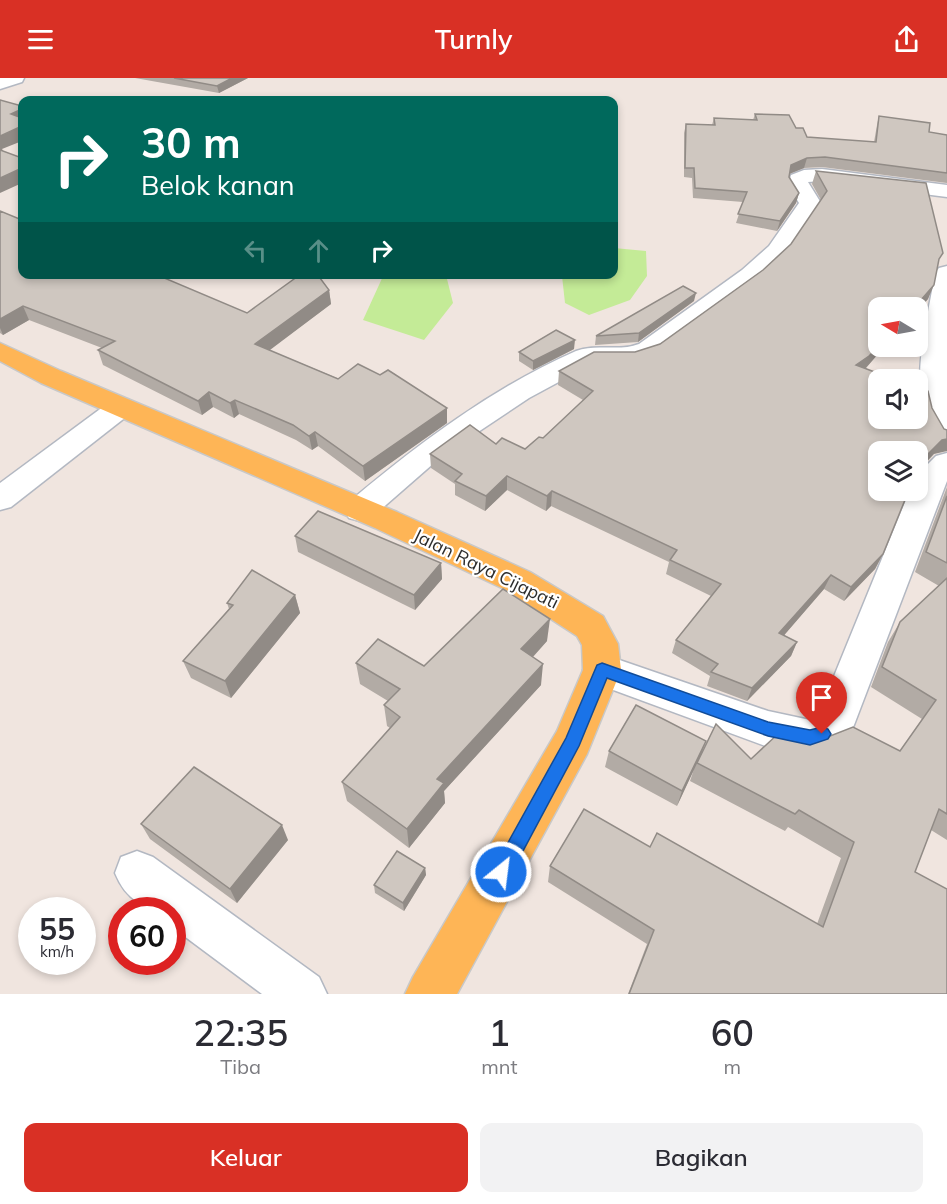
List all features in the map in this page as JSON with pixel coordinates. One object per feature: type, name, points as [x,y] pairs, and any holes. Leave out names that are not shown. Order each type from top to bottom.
[{"type":"main road","name":"Jalan Raya Cijapati","points":[[0,351],[121,407],[518,581],[590,626],[600,644],[602,670]]},
{"type":"main road","points":[[430,994],[568,751],[602,670]]},
{"type":"street","points":[[0,84],[16,78]]},
{"type":"street","points":[[360,510],[431,449],[519,392],[587,356],[633,356],[648,350],[750,275],[777,251],[810,203],[798,185],[798,179],[804,176],[822,175],[947,190]]},
{"type":"street","points":[[947,273],[934,388],[939,425],[947,434]]},
{"type":"street","points":[[0,499],[121,407]]},
{"type":"street","points":[[602,670],[768,729],[810,738],[822,734],[834,725],[931,478],[947,463]]},
{"type":"street","points":[[137,873],[302,994]]},
{"type":"green space","points":[[618,248],[646,251],[647,276],[630,300],[589,315],[565,303],[562,279],[618,279]]},
{"type":"green space","points":[[382,279],[447,279],[453,303],[424,340],[363,320]]},
{"type":"building","points":[[174,78],[232,78],[217,86]]},
{"type":"building","points":[[0,100],[18,105],[18,111],[11,114],[18,117],[18,128],[0,136]]},
{"type":"building","points":[[755,114],[789,115],[796,128],[803,128],[807,137],[876,142],[879,116],[930,123],[929,132],[947,135],[947,173],[825,157],[807,158],[791,165],[789,177],[799,193],[780,221],[738,214],[747,192],[695,188],[694,168],[685,168],[686,124],[715,125],[714,118],[757,120]]},
{"type":"building","points":[[0,150],[18,157],[18,170],[0,178]]},
{"type":"building","points":[[816,171],[926,183],[943,253],[939,259],[934,285],[924,297],[868,297],[868,357],[856,365],[868,370],[868,429],[928,429],[928,391],[932,408],[944,429],[947,430],[947,439],[942,440],[928,454],[928,441],[868,441],[868,501],[905,501],[883,554],[851,587],[831,575],[779,633],[797,642],[752,688],[711,672],[718,664],[676,640],[721,584],[670,560],[677,550],[552,491],[547,496],[507,476],[486,496],[455,481],[462,474],[430,454],[470,425],[496,444],[502,438],[525,449],[539,437],[543,438],[593,391],[559,371],[594,352],[635,352],[660,344],[763,270],[791,244],[827,191]]},
{"type":"building","points":[[0,211],[18,218],[18,279],[167,279],[247,313],[294,279],[321,279],[329,290],[255,344],[338,379],[358,364],[380,375],[388,370],[447,408],[363,466],[315,432],[309,436],[293,425],[235,400],[230,403],[209,392],[198,401],[98,350],[115,341],[23,306],[0,319]]},
{"type":"building","points":[[683,286],[696,293],[639,333],[596,336]]},
{"type":"building","points":[[556,330],[575,340],[533,361],[519,352]]},
{"type":"building","points":[[947,496],[947,563],[926,552]]},
{"type":"building","points":[[318,511],[441,563],[414,595],[295,536]]},
{"type":"building","points":[[252,570],[295,595],[225,681],[183,661],[233,605],[227,603]]},
{"type":"building","points":[[947,578],[947,814],[939,809],[915,872],[947,889],[947,994],[629,994],[654,930],[550,866],[584,809],[650,847],[657,833],[823,927],[854,842],[799,810],[795,814],[697,763],[716,724],[751,759],[780,732],[820,740],[853,727],[900,751],[936,700],[882,667],[900,622]]},
{"type":"building","points":[[503,589],[550,619],[521,649],[543,664],[437,779],[444,783],[407,829],[342,782],[400,717],[384,705],[400,689],[356,663],[378,639],[424,666]]},
{"type":"building","points":[[636,705],[706,741],[682,791],[609,751]]},
{"type":"building","points":[[194,767],[282,825],[230,889],[141,824]]},
{"type":"building","points":[[397,851],[425,868],[403,903],[374,885]]},
{"type":"route","points":[[501,872],[573,741],[602,670],[768,729],[810,738],[822,734]]}]
